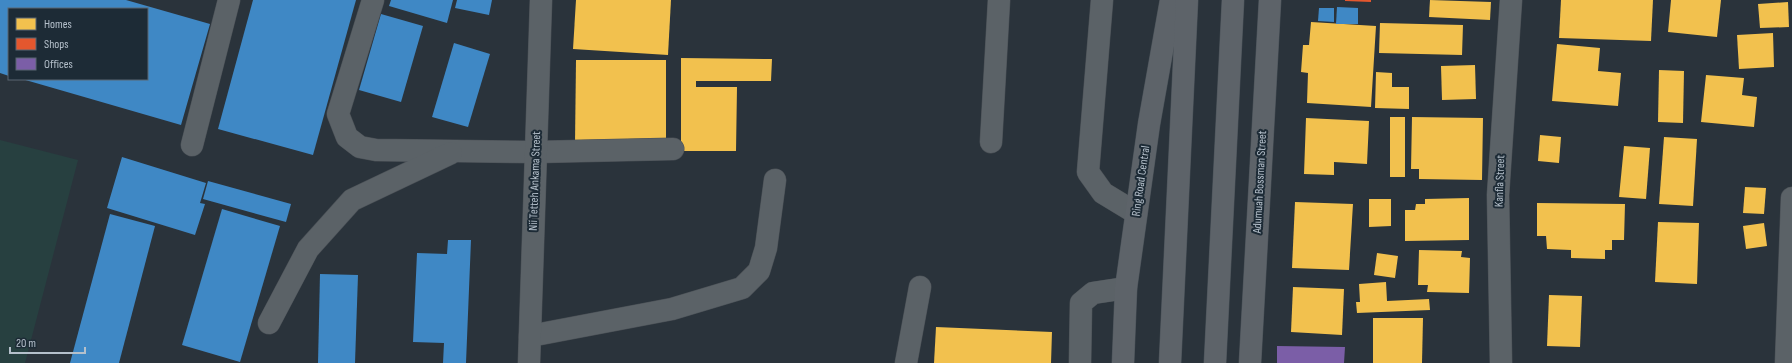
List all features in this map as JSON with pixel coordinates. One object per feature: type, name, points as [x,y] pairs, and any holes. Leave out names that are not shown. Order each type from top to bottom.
[{"type":"main road","name":"Ring Road Central","points":[[1123,363],[1126,288],[1149,124],[1171,0]]},
{"type":"main road","points":[[1170,363],[1187,0]]},
{"type":"main road","points":[[1215,363],[1233,0]]},
{"type":"main road","name":"Adumuah Bossman Street","points":[[1250,363],[1270,0]]},
{"type":"street","points":[[192,146],[229,0]]},
{"type":"street","points":[[373,0],[338,114],[347,137],[360,146],[376,150],[536,152],[673,149]]},
{"type":"street","name":"Nii Tetteh Ankama Street","points":[[529,363],[541,0]]},
{"type":"street","points":[[991,142],[999,0]]},
{"type":"street","points":[[1102,0],[1088,172],[1103,193],[1136,213]]},
{"type":"street","name":"Kanfla Street","points":[[1501,363],[1498,195],[1511,0]]},
{"type":"street","points":[[269,323],[308,249],[352,200],[455,151]]},
{"type":"street","points":[[530,336],[672,309],[742,288],[759,271],[766,248],[775,180]]},
{"type":"street","points":[[1786,363],[1792,198]]},
{"type":"street","points":[[906,363],[920,287]]},
{"type":"street","points":[[1080,363],[1081,303],[1094,293],[1126,288]]},
{"type":"green space","points":[[0,140],[78,160],[25,363],[0,363]]},
{"type":"building: Homes","points":[[576,0],[671,0],[668,55],[573,49]]},
{"type":"building: Homes","points":[[1430,0],[1491,2],[1490,20],[1429,17]]},
{"type":"building: Homes","points":[[1561,0],[1653,0],[1651,41],[1559,38]]},
{"type":"building: Homes","points":[[1671,0],[1721,0],[1717,37],[1668,32]]},
{"type":"building: Homes","points":[[1788,2],[1789,27],[1760,28],[1758,4]]},
{"type":"building: Homes","points":[[1311,22],[1376,26],[1371,107],[1307,103],[1308,73],[1301,72],[1303,45],[1309,45]]},
{"type":"building: Homes","points":[[1380,23],[1463,25],[1462,55],[1379,53]]},
{"type":"building: Homes","points":[[1773,33],[1774,67],[1739,69],[1737,35]]},
{"type":"building: Homes","points":[[1557,44],[1600,48],[1598,71],[1621,73],[1618,106],[1552,101]]},
{"type":"building: Homes","points":[[681,58],[772,59],[771,81],[696,81],[696,87],[737,87],[736,151],[681,151]]},
{"type":"building: Homes","points":[[576,60],[666,60],[666,143],[575,143]]},
{"type":"building: Homes","points":[[1475,65],[1476,99],[1442,100],[1441,66]]},
{"type":"building: Homes","points":[[1659,70],[1684,71],[1683,123],[1658,122]]},
{"type":"building: Homes","points":[[1376,72],[1392,73],[1392,87],[1409,87],[1409,109],[1375,108]]},
{"type":"building: Homes","points":[[1706,75],[1744,78],[1742,95],[1757,97],[1754,127],[1701,122]]},
{"type":"building: Homes","points":[[1390,117],[1405,117],[1405,177],[1390,177]]},
{"type":"building: Homes","points":[[1412,117],[1483,118],[1482,180],[1419,179],[1419,169],[1411,169]]},
{"type":"building: Homes","points":[[1306,118],[1369,121],[1367,164],[1334,162],[1334,175],[1304,174]]},
{"type":"building: Homes","points":[[1540,135],[1561,137],[1559,163],[1538,161]]},
{"type":"building: Homes","points":[[1664,137],[1697,139],[1693,206],[1659,204]]},
{"type":"building: Homes","points":[[1624,146],[1650,148],[1646,199],[1619,197]]},
{"type":"building: Homes","points":[[1745,187],[1766,188],[1764,214],[1743,213]]},
{"type":"building: Homes","points":[[1469,198],[1469,240],[1405,241],[1405,210],[1415,210],[1416,204],[1425,204],[1425,199]]},
{"type":"building: Homes","points":[[1369,199],[1391,199],[1391,226],[1369,227]]},
{"type":"building: Homes","points":[[1295,202],[1353,204],[1349,270],[1292,268]]},
{"type":"building: Homes","points":[[1537,203],[1625,204],[1624,240],[1612,240],[1612,250],[1605,250],[1605,259],[1571,258],[1571,250],[1547,249],[1546,236],[1537,236]]},
{"type":"building: Homes","points":[[1658,222],[1699,223],[1697,284],[1655,282]]},
{"type":"building: Homes","points":[[1764,223],[1767,246],[1746,249],[1743,226]]},
{"type":"building: Homes","points":[[1419,250],[1462,251],[1461,257],[1470,258],[1469,293],[1427,292],[1428,285],[1418,285]]},
{"type":"building: Homes","points":[[1377,253],[1398,256],[1395,278],[1374,275]]},
{"type":"building: Homes","points":[[1386,282],[1387,301],[1429,299],[1430,310],[1357,313],[1356,302],[1360,302],[1359,284]]},
{"type":"building: Homes","points":[[1293,287],[1344,289],[1342,335],[1291,332]]},
{"type":"building: Homes","points":[[1549,295],[1582,296],[1580,347],[1547,346]]},
{"type":"building: Homes","points":[[1373,318],[1423,318],[1422,363],[1373,363]]},
{"type":"building: Homes","points":[[936,327],[1052,332],[1051,363],[934,363]]},
{"type":"building: Shops","points":[[1371,0],[1371,2],[1345,1]]},
{"type":"building: Offices","points":[[1277,346],[1345,347],[1344,363],[1277,363]]},
{"type":"building: Schools","points":[[0,0],[126,0],[210,24],[181,125],[25,80],[148,80],[148,8],[8,8],[8,76],[0,73]]},
{"type":"building: Schools","points":[[253,0],[356,0],[313,155],[218,129]]},
{"type":"building: Schools","points":[[391,0],[453,0],[447,23],[389,6]]},
{"type":"building: Schools","points":[[457,0],[492,0],[489,15],[455,8]]},
{"type":"building: Schools","points":[[1337,7],[1358,8],[1358,24],[1336,24]]},
{"type":"building: Schools","points":[[1319,8],[1334,8],[1334,22],[1318,21]]},
{"type":"building: Schools","points":[[381,14],[423,26],[401,102],[359,90]]},
{"type":"building: Schools","points":[[454,43],[490,54],[468,127],[432,117]]},
{"type":"building: Schools","points":[[122,157],[206,183],[200,203],[205,204],[195,235],[107,208]]},
{"type":"building: Schools","points":[[208,181],[291,204],[286,222],[203,199]]},
{"type":"building: Schools","points":[[222,209],[280,226],[240,362],[182,345]]},
{"type":"building: Schools","points":[[110,214],[155,226],[119,363],[70,363]]},
{"type":"building: Schools","points":[[448,240],[471,240],[466,363],[443,363],[444,343],[413,342],[417,253],[447,254]]},
{"type":"building: Schools","points":[[320,274],[358,275],[355,363],[318,363]]}]
